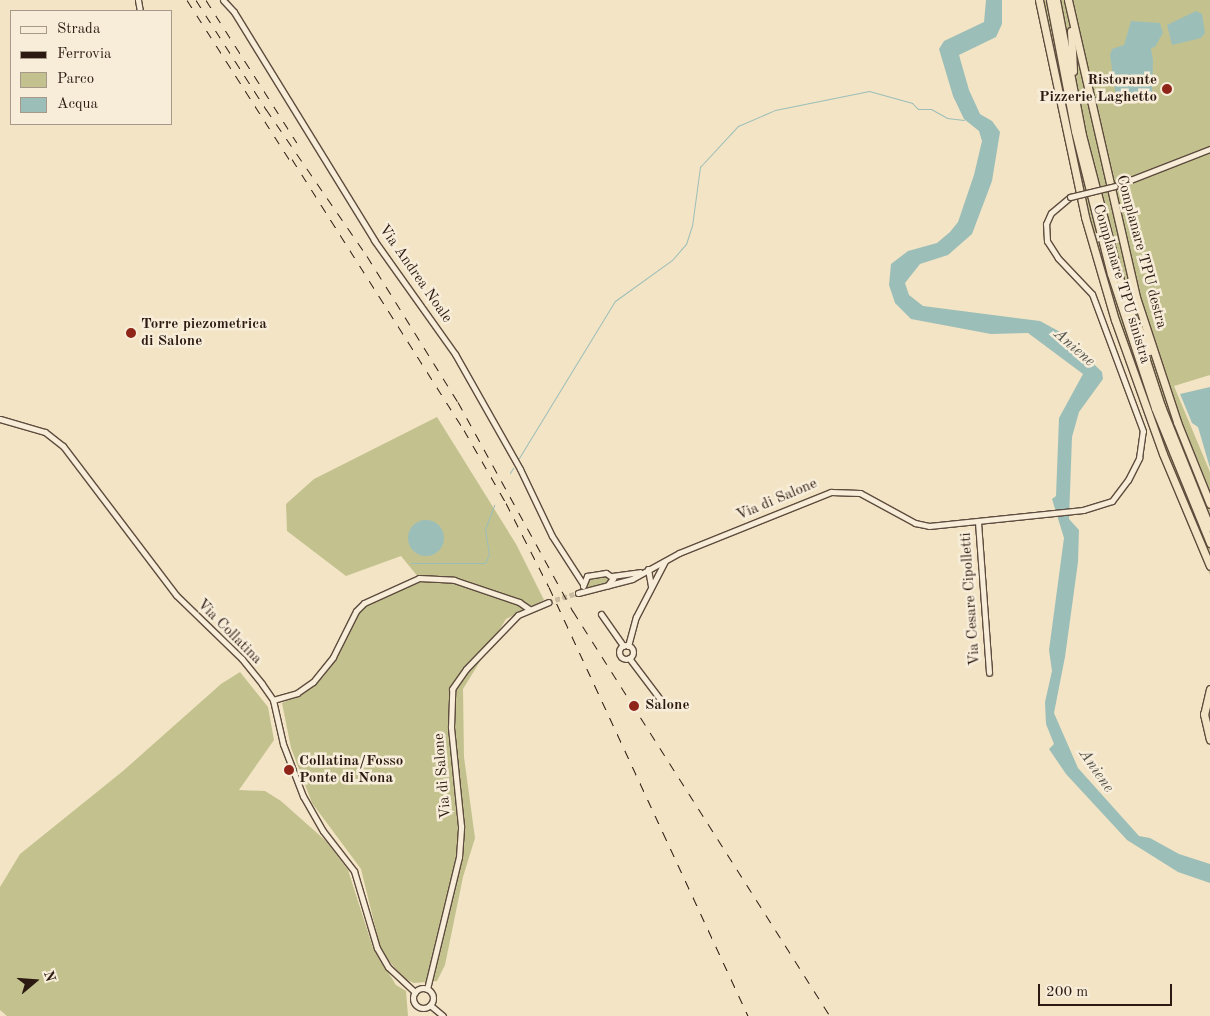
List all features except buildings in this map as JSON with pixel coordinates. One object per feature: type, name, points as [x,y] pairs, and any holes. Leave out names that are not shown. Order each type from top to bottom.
[{"type":"highway","name":"Complanare TPU sinistra","points":[[1039,0],[1085,217],[1115,320],[1163,454],[1210,566]]},
{"type":"highway","points":[[1050,0],[1075,131],[1111,274],[1155,408],[1210,544]]},
{"type":"highway","points":[[1056,0],[1082,135],[1119,277],[1161,406],[1210,528]]},
{"type":"highway","points":[[1067,0],[1082,135]]},
{"type":"highway","name":"Complanare TPU destra","points":[[1067,0],[1121,241],[1177,422],[1210,504]]},
{"type":"highway","points":[[1119,277],[1177,422]]},
{"type":"highway","points":[[1210,689],[1206,709],[1210,739]]},
{"type":"highway","points":[[1210,701],[1206,709],[1210,730]]},
{"type":"street","name":"Via Andrea Noale","points":[[223,0],[234,12],[374,240],[455,354],[573,570],[584,586]]},
{"type":"street","name":"Via di Salone","points":[[584,586],[608,585],[640,575],[667,558],[808,499],[835,491],[860,493],[924,525],[1038,516],[1084,510],[1107,504],[1120,492],[1139,458],[1143,438],[1140,419],[1092,294],[1058,258],[1048,241],[1046,224],[1051,213],[1070,197],[1115,186],[1210,149]]},
{"type":"street","name":"Via Collatina","points":[[0,419],[45,432],[63,446],[176,595],[242,659],[273,700],[283,744],[306,802],[323,831],[354,871],[368,924],[388,967],[414,992]]},
{"type":"street","name":"Via Cesare Cipolletti","points":[[978,522],[989,673]]},
{"type":"street","points":[[663,702],[629,658],[619,655],[626,646],[636,617],[667,558]]},
{"type":"street","points":[[648,569],[654,578],[652,586]]},
{"type":"street","name":"Via di Salone","points":[[578,593],[584,586],[587,576],[606,573],[612,576],[648,569]]},
{"type":"street","points":[[573,570],[587,576]]},
{"type":"street","points":[[640,575],[652,586]]},
{"type":"street","points":[[608,585],[612,576]]},
{"type":"street","points":[[273,700],[297,693],[313,682],[333,657],[356,611],[364,603],[419,578],[454,580],[519,602],[530,609]]},
{"type":"street","name":"Via di Salone","points":[[427,989],[460,850],[460,800],[451,727],[451,693],[466,669],[512,621],[530,609],[548,602]]},
{"type":"street","points":[[601,614],[626,646],[632,650],[629,658]]},
{"type":"street","points":[[427,989],[432,994],[430,1005],[424,1008],[416,1005],[414,992],[427,989]]},
{"type":"street","points":[[430,1005],[443,1016]]},
{"type":"green space","points":[[1037,0],[1210,0],[1210,375],[1174,386],[1210,472],[1210,575],[1185,518],[1108,312],[1064,139]]},
{"type":"green space","points":[[437,417],[516,544],[544,600],[506,619],[463,689],[464,757],[475,838],[463,877],[445,965],[437,981],[414,983],[403,978],[381,951],[361,869],[312,803],[291,748],[282,703],[305,693],[324,676],[361,606],[419,578],[401,556],[346,576],[287,531],[286,504],[314,479]]},
{"type":"green space","points":[[605,576],[610,580],[607,583],[590,588],[586,586],[589,578]]},
{"type":"green space","points":[[240,672],[268,707],[274,740],[239,790],[265,791],[281,801],[326,841],[348,870],[373,948],[396,985],[406,991],[408,1016],[7,1016],[0,1010],[0,887],[20,854],[123,771],[221,684]]},
{"type":"water","name":"Aniene","points":[[986,0],[1002,0],[1002,24],[996,37],[959,55],[969,90],[980,114],[992,121],[1000,132],[992,181],[972,234],[948,255],[920,264],[905,283],[909,295],[923,306],[1040,321],[1062,333],[1102,372],[1103,379],[1079,412],[1072,437],[1069,519],[1079,530],[1078,562],[1065,657],[1054,713],[1078,768],[1139,836],[1150,838],[1179,854],[1210,864],[1210,883],[1178,872],[1127,840],[1066,774],[1049,749],[1054,744],[1046,724],[1045,702],[1052,671],[1049,650],[1064,538],[1052,499],[1056,496],[1059,418],[1083,374],[1028,333],[991,334],[911,319],[895,303],[889,285],[891,264],[908,251],[937,243],[958,222],[974,175],[982,141],[979,131],[964,119],[953,96],[939,49],[944,41],[984,22]]},
{"type":"water","points":[[1196,11],[1202,14],[1205,33],[1201,38],[1172,45],[1167,25]]},
{"type":"water","points":[[1131,21],[1160,23],[1163,33],[1155,47],[1151,48],[1153,60],[1152,99],[1123,103],[1116,97],[1110,55],[1112,49],[1124,45]]},
{"type":"water","points":[[1210,387],[1210,468],[1198,427],[1192,423],[1180,394]]},
{"type":"water","points":[[426,520],[438,526],[444,538],[438,550],[426,556],[414,550],[408,538],[414,526]]},
{"type":"waterway","points":[[519,458],[615,301],[672,260],[686,244],[692,226],[700,167],[738,126],[775,110],[869,91],[912,103],[918,109],[931,109],[947,118],[964,120]]},
{"type":"waterway","points":[[510,473],[513,468]]},
{"type":"waterway","points":[[411,563],[485,563],[489,554],[485,529],[494,505]]},
{"type":"tunnel","points":[[548,602],[578,593]]},
{"type":"railway","points":[[187,0],[293,165]]},
{"type":"railway","points":[[196,0],[266,109],[367,256],[458,402],[573,611],[830,1016]]},
{"type":"railway","points":[[206,0],[297,143]]},
{"type":"railway","points":[[292,159],[464,430],[506,503],[549,587],[748,1016]]},
{"type":"place","name":"Ristorante Pizzerie Laghetto","points":[[1167,89]]},
{"type":"place","name":"Torre piezometrica di Salone","points":[[131,333]]},
{"type":"place","name":"Salone","points":[[634,706]]},
{"type":"place","name":"Collatina/Fosso Ponte di Nona","points":[[289,770]]}]
